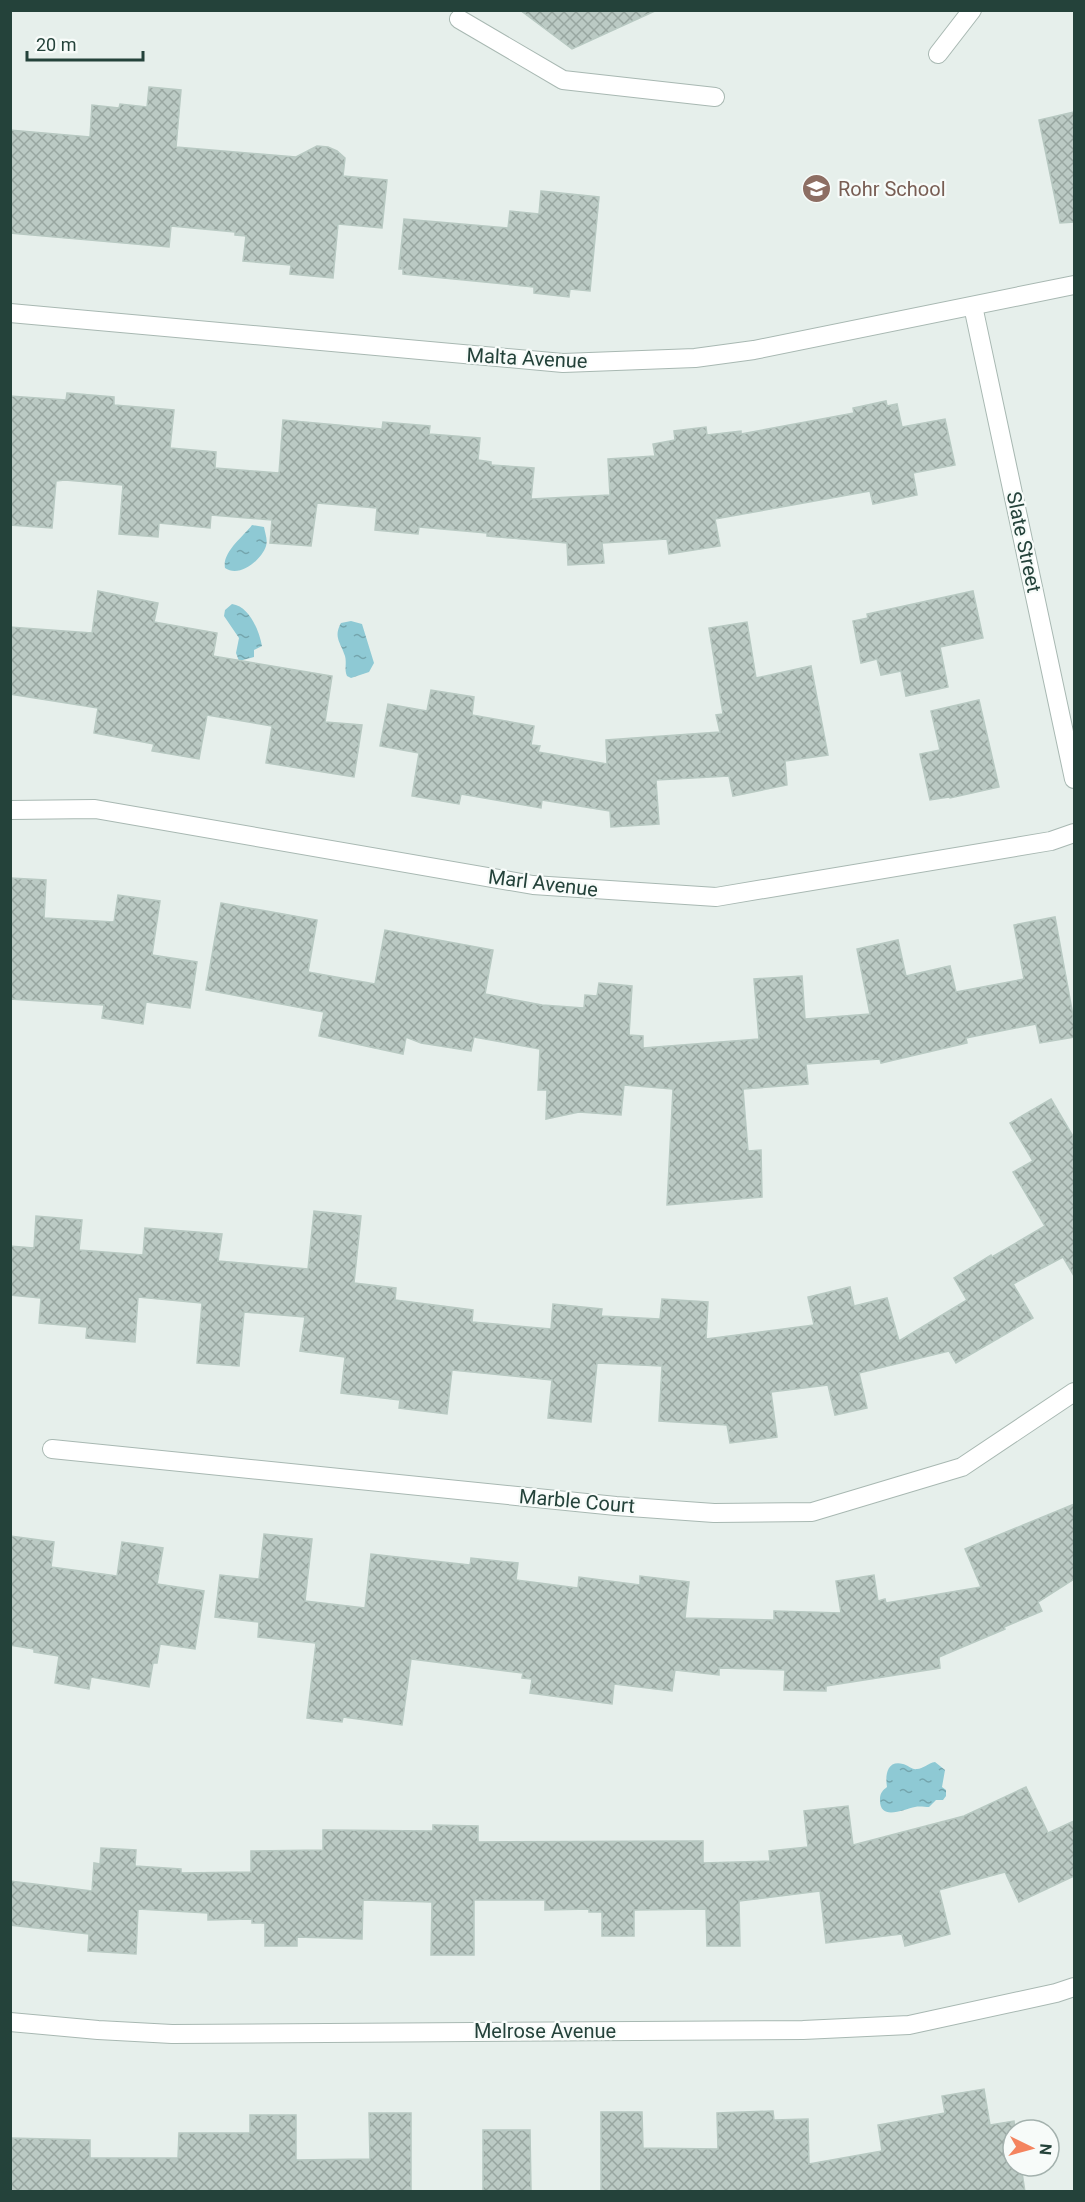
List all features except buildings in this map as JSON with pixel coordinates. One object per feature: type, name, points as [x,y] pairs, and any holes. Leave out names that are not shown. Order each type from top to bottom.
[{"type":"street","points":[[938,54],[972,10]]},
{"type":"street","points":[[459,19],[563,80],[715,97]]},
{"type":"street","name":"Malta Avenue","points":[[10,313],[563,363],[695,358],[754,350],[1074,285]]},
{"type":"street","name":"Slate Street","points":[[973,306],[1074,779]]},
{"type":"street","name":"Marl Avenue","points":[[10,810],[95,809],[533,885],[716,897],[1051,841],[1074,833]]},
{"type":"street","name":"Marble Court","points":[[52,1449],[616,1506],[714,1512],[812,1512],[962,1467],[1074,1392]]},
{"type":"street","name":"Melrose Avenue","points":[[10,2022],[172,2034],[803,2030],[909,2025],[1056,1994],[1074,1987]]},
{"type":"water","points":[[252,525],[264,527],[267,541],[263,552],[255,562],[243,569],[231,571],[225,568],[230,551]]},
{"type":"water","points":[[232,604],[248,614],[256,626],[262,646],[254,650],[254,657],[239,661],[236,653],[239,638],[224,616],[225,610]]},
{"type":"water","points":[[351,621],[362,624],[374,663],[369,672],[351,678],[346,673],[345,656],[338,640],[338,632],[341,623]]},
{"type":"water","points":[[935,1762],[945,1770],[942,1787],[946,1790],[946,1796],[943,1800],[936,1800],[929,1807],[893,1812],[884,1810],[880,1797],[887,1787],[886,1778],[890,1766],[898,1763],[917,1769]]},
{"type":"place","name":"Rohr School","points":[[817,189]]}]
